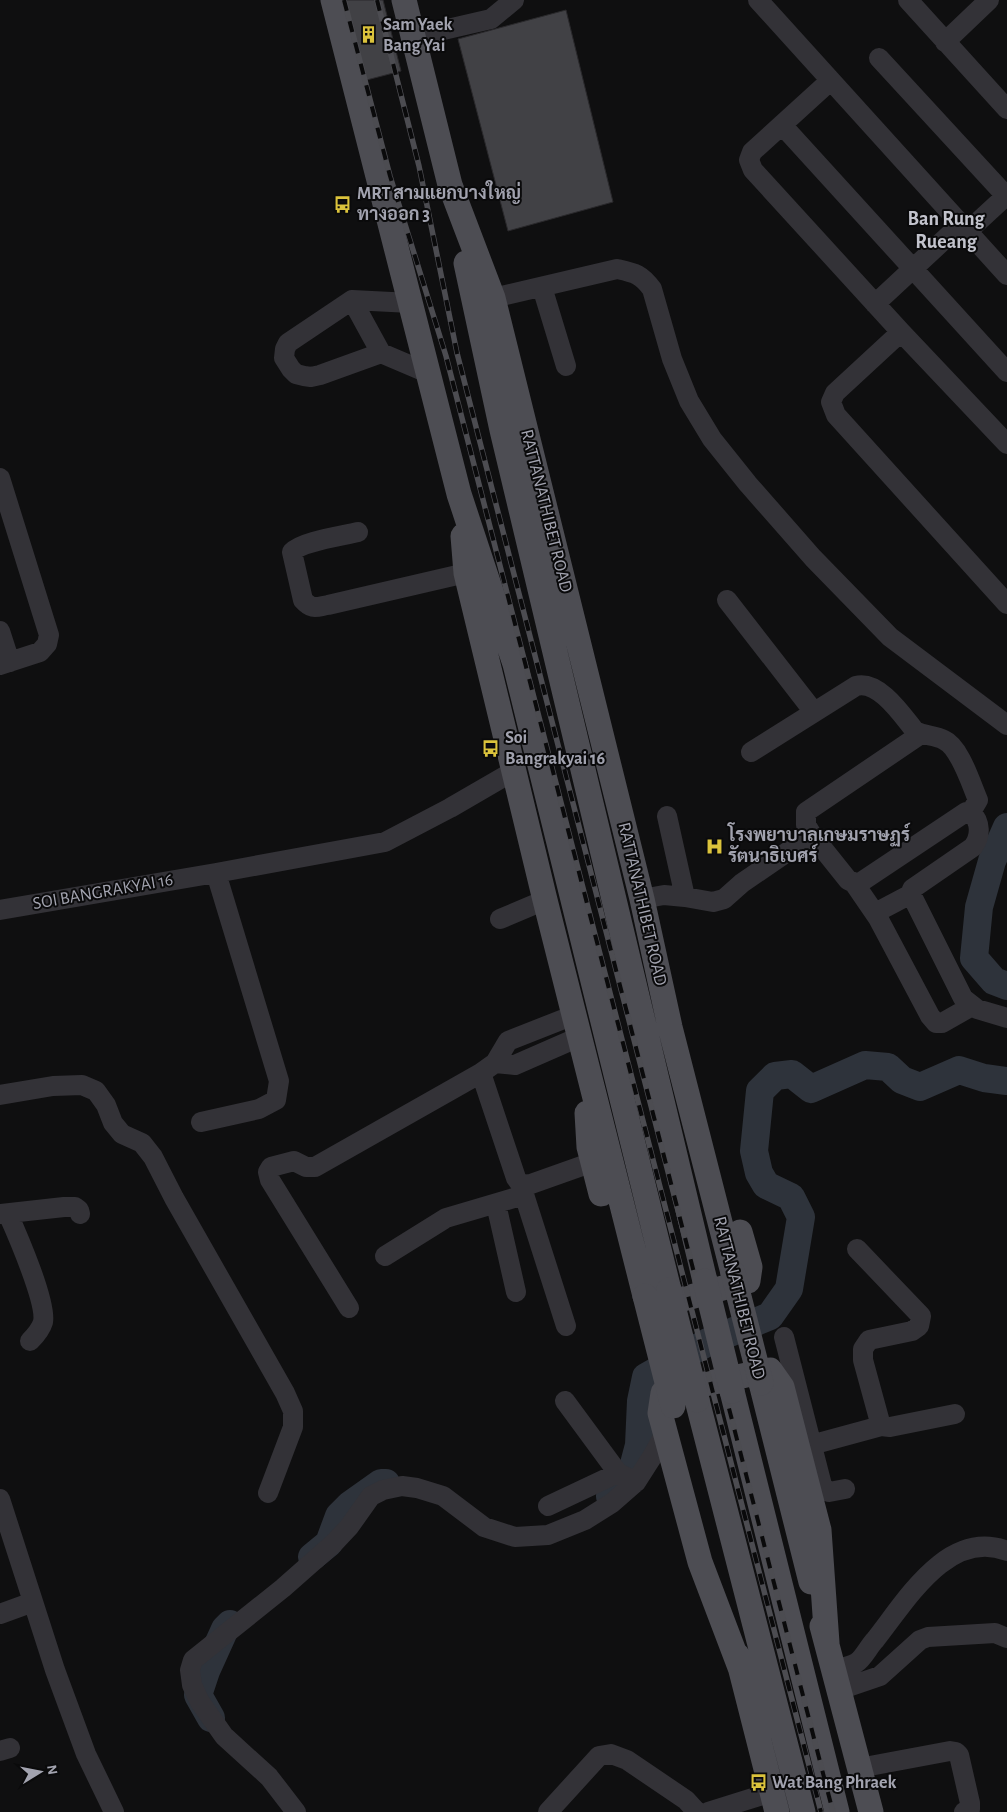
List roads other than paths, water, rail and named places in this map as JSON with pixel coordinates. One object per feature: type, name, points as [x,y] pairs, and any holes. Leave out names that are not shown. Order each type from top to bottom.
[{"type":"main road","points":[[333,0],[460,494],[515,664],[669,1290],[803,1812]]},
{"type":"main road","name":"RATTANATHIBET ROAD","points":[[404,0],[450,185],[502,430],[705,1281],[837,1812]]},
{"type":"main road","name":"RATTANATHIBET ROAD","points":[[450,185],[493,298],[642,899],[670,1027],[871,1812]]},
{"type":"main road","points":[[460,494],[466,573],[578,1033],[775,1802]]},
{"type":"main road","points":[[578,1033],[589,1147],[630,1302],[639,1311],[748,1281],[750,1268],[709,1113],[670,1027]]},
{"type":"main road","points":[[741,1670],[700,1562],[660,1414],[663,1394],[770,1370],[782,1387],[805,1446],[819,1530],[827,1643]]},
{"type":"street","points":[[413,37],[491,19],[514,0]]},
{"type":"street","points":[[758,0],[1007,275]]},
{"type":"street","points":[[908,0],[1007,109]]},
{"type":"street","points":[[945,42],[989,0]]},
{"type":"street","points":[[875,304],[912,269],[1007,196],[879,58]]},
{"type":"street","points":[[830,80],[752,152],[749,160],[753,170],[901,332],[1007,442]]},
{"type":"street","points":[[782,125],[1007,372]]},
{"type":"street","points":[[493,298],[618,269],[637,273],[646,280],[652,288],[672,359],[689,400],[712,438],[748,484],[813,558],[890,637],[1007,725]]},
{"type":"street","points":[[542,287],[566,366]]},
{"type":"street","points":[[352,300],[381,353],[428,373]]},
{"type":"street","points":[[381,353],[311,377],[296,374],[284,358],[285,348],[288,343],[352,300],[411,303]]},
{"type":"street","points":[[901,332],[835,393],[831,402],[836,415],[1007,604]]},
{"type":"street","points":[[0,478],[49,635],[47,644],[40,652],[5,663],[0,631]]},
{"type":"street","points":[[358,532],[301,546],[292,552],[303,600],[308,606],[314,608],[466,573]]},
{"type":"street","points":[[727,600],[814,712]]},
{"type":"street","points":[[751,752],[856,686],[868,685],[881,692],[915,731],[935,736],[951,744],[964,766],[978,800],[971,812]]},
{"type":"street","points":[[921,734],[806,812],[806,825],[848,880],[854,883],[875,913],[930,1016],[936,1023],[942,1023],[972,1006]]},
{"type":"street","name":"SOI BANGRAKYAI 16","points":[[0,910],[384,842],[450,808],[514,770]]},
{"type":"street","points":[[854,883],[861,882],[966,812],[971,812]]},
{"type":"street","points":[[875,913],[910,894],[912,889],[973,846],[980,832],[975,816],[971,812]]},
{"type":"street","points":[[668,816],[685,897]]},
{"type":"street","points":[[642,899],[664,895],[713,902],[724,899],[742,883],[812,835]]},
{"type":"street","points":[[201,1122],[259,1109],[276,1100],[279,1081],[216,873]]},
{"type":"street","points":[[910,894],[963,998],[972,1006],[998,1017],[1007,1018]]},
{"type":"street","points":[[500,919],[545,900]]},
{"type":"street","points":[[349,1308],[270,1180],[268,1172],[271,1167],[294,1161],[306,1167],[315,1166],[488,1068],[515,1065],[578,1033]]},
{"type":"street","points":[[488,1068],[516,1178],[522,1190],[566,1326]]},
{"type":"street","points":[[0,1095],[53,1086],[82,1085],[96,1092],[106,1105],[113,1123],[122,1134],[142,1143],[153,1158],[293,1411],[293,1427],[268,1494]]},
{"type":"street","points":[[385,1256],[446,1218],[496,1204],[532,1184],[593,1162]]},
{"type":"street","points":[[496,1204],[516,1292]]},
{"type":"street","points":[[30,1342],[43,1321],[41,1304],[36,1283],[4,1214],[75,1207],[79,1210],[80,1214]]},
{"type":"street","points":[[858,1250],[921,1316],[920,1326],[912,1331],[869,1340],[863,1349],[863,1360],[881,1426]]},
{"type":"street","points":[[784,1338],[805,1446],[823,1490],[830,1492],[845,1489]]},
{"type":"street","points":[[565,1401],[627,1478]]},
{"type":"street","points":[[805,1446],[881,1426],[890,1427],[955,1414]]},
{"type":"street","points":[[296,1812],[269,1776],[224,1736],[200,1702],[192,1685],[190,1670],[193,1660],[334,1543],[349,1527],[371,1496],[383,1490],[402,1486],[417,1488],[443,1496],[484,1526],[515,1537],[548,1535],[585,1520],[612,1503],[627,1478],[652,1457],[665,1433]]},
{"type":"street","points":[[548,1506],[627,1478]]},
{"type":"street","points":[[0,1499],[55,1670],[86,1754],[114,1812]]},
{"type":"street","points":[[836,1680],[856,1663],[927,1575],[949,1556],[978,1546],[996,1546],[1007,1550]]},
{"type":"street","points":[[0,1614],[33,1602]]},
{"type":"street","points":[[836,1680],[880,1676],[920,1640],[928,1637],[995,1633],[1007,1638]]},
{"type":"street","points":[[859,1768],[950,1751],[956,1752],[959,1755],[970,1803],[970,1809],[964,1812]]},
{"type":"street","points":[[548,1812],[599,1756],[612,1754],[627,1760],[686,1800],[697,1812]]},
{"type":"street","points":[[708,1812],[775,1802]]},
{"type":"waterway","points":[[1007,827],[992,861],[979,907],[974,958],[994,981],[1007,986]]},
{"type":"waterway","points":[[610,1496],[630,1479],[639,1445],[641,1401],[646,1377],[708,1342],[770,1316],[789,1289],[801,1217],[791,1197],[766,1185],[759,1173],[754,1151],[760,1091],[775,1076],[792,1074],[811,1089],[865,1065],[888,1067],[902,1080],[920,1087],[959,1070],[984,1078],[1007,1081]]},
{"type":"waterway","points":[[312,1557],[329,1543],[339,1516],[350,1505],[381,1483],[386,1483]]},
{"type":"waterway","points":[[211,1718],[198,1695],[206,1671],[225,1629],[230,1624]]},
{"type":"railway","points":[[344,0],[390,176],[446,356],[821,1812]]},
{"type":"railway","points":[[377,0],[419,166],[457,353],[833,1812]]},
{"type":"place","name":"Sam Yaek Bang Yai","points":[[369,35]]},
{"type":"place","name":"MRT สามแยกบางใหญ่ ทางออก 3","points":[[343,204]]},
{"type":"place","name":"Soi Bangrakyai 16","points":[[491,748]]},
{"type":"place","name":"โรงพยาบาลเกษมราษฏร์ รัตนาธิเบศร์","points":[[714,846]]},
{"type":"place","name":"Wat Bang Phraek","points":[[758,1783]]},
{"type":"district","name":"Ban Rung Rueang","points":[[946,230]]}]
